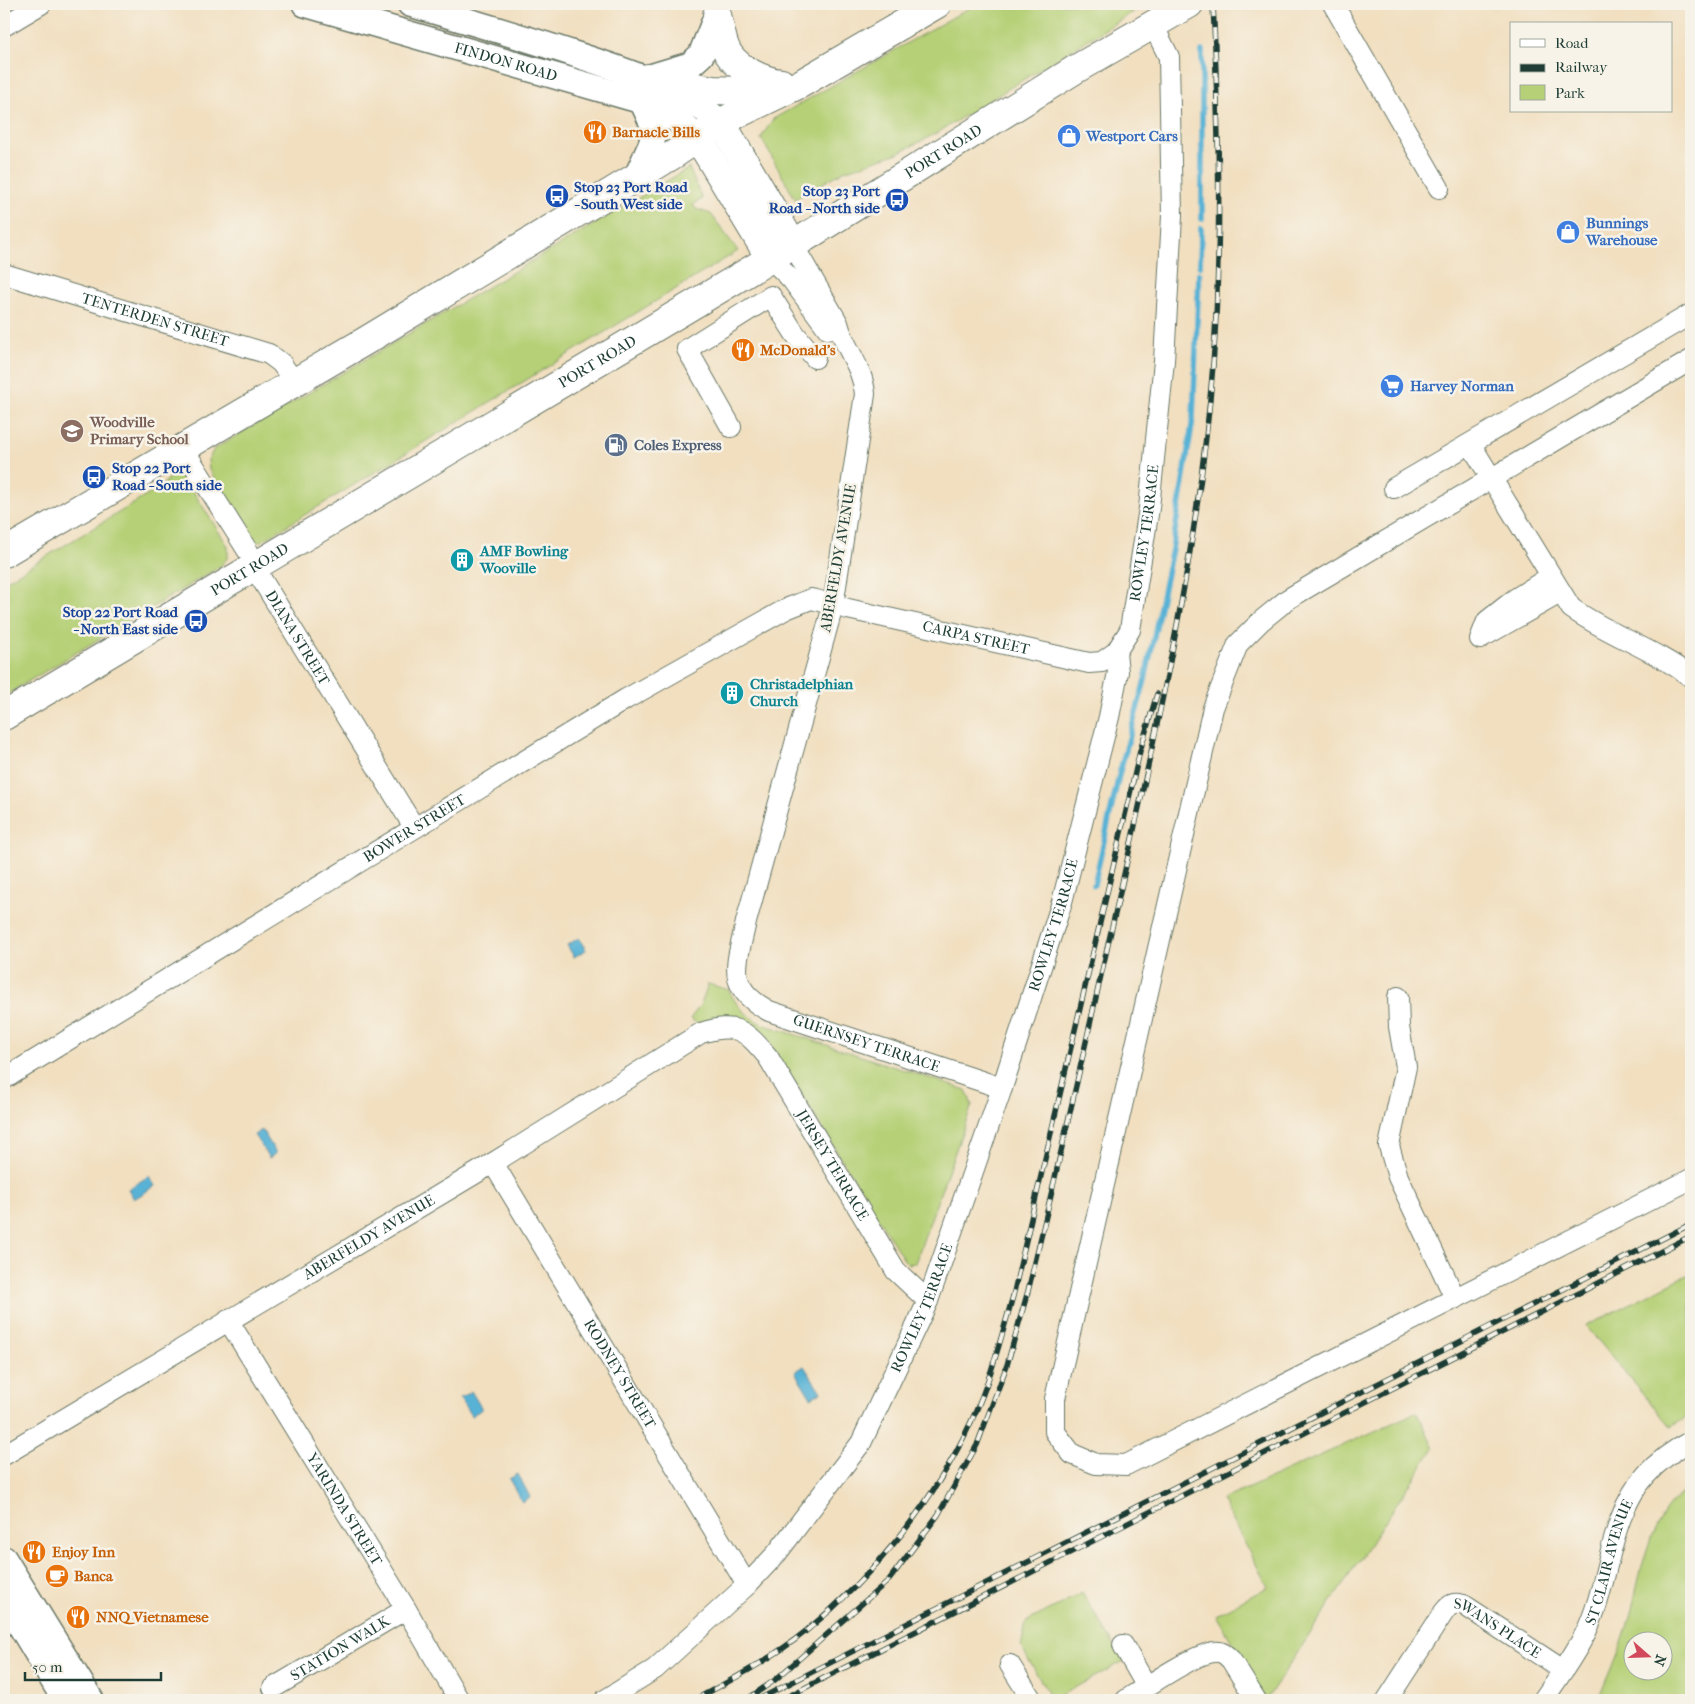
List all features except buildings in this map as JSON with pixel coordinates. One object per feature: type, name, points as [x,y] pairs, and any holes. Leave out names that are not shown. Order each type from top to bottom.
[{"type":"highway","points":[[4,553],[295,383],[637,176],[721,122],[800,84],[937,4]]},
{"type":"highway","name":"PORT ROAD","points":[[4,716],[782,252],[1076,69],[1189,4]]},
{"type":"highway","points":[[716,9],[728,53],[748,72],[774,82],[800,84]]},
{"type":"highway","points":[[644,90],[725,91],[800,84]]},
{"type":"highway","points":[[721,122],[782,252]]},
{"type":"highway","points":[[698,138],[782,252]]},
{"type":"main road","name":"FINDON ROAD","points":[[305,4],[644,90],[689,99],[721,122]]},
{"type":"main road","name":"FINDON ROAD","points":[[410,4],[520,36],[644,90],[698,138]]},
{"type":"main road","points":[[637,176],[651,145],[654,128],[644,90],[690,65],[701,55],[716,9]]},
{"type":"main road","points":[[4,1558],[91,1700]]},
{"type":"main road","points":[[4,1598],[65,1700]]},
{"type":"street","points":[[4,26],[41,4]]},
{"type":"street","points":[[1331,5],[1439,188]]},
{"type":"street","name":"ROWLEY TERRACE","points":[[605,1700],[655,1669],[747,1585],[777,1553],[861,1443],[928,1301],[1002,1088],[1062,902],[1109,717],[1118,672],[1116,652],[1130,630],[1149,508],[1164,351],[1172,216],[1169,57],[1153,25]]},
{"type":"street","name":"ABERFELDY AVENUE","points":[[739,985],[736,966],[746,922],[833,606],[865,394],[864,380],[841,337],[838,324],[782,252]]},
{"type":"street","name":"TENTERDEN STREET","points":[[4,274],[269,354],[281,363],[295,383]]},
{"type":"street","points":[[730,427],[688,348],[771,296],[795,334],[815,358]]},
{"type":"street","points":[[1394,488],[1471,445],[1691,314]]},
{"type":"street","points":[[1691,360],[1288,599],[1261,621],[1238,644],[1213,708],[1144,1002],[1055,1399],[1054,1432],[1072,1454],[1096,1464],[1126,1465],[1455,1298],[1524,1266],[1691,1179]]},
{"type":"street","points":[[1471,445],[1571,608],[1591,622],[1674,664],[1691,678]]},
{"type":"street","name":"DIANA STREET","points":[[183,448],[256,564],[262,580],[414,828]]},
{"type":"street","name":"BOWER STREET","points":[[4,1079],[361,863],[414,828],[626,699],[786,609],[811,599],[833,606]]},
{"type":"street","name":"CARPA STREET","points":[[833,606],[1089,663],[1102,662],[1116,652]]},
{"type":"street","name":"GUERNSEY TERRACE","points":[[739,985],[752,1002],[769,1011],[1002,1088]]},
{"type":"street","points":[[1398,997],[1399,1027],[1406,1068],[1389,1146],[1398,1177],[1455,1298]]},
{"type":"street","name":"ABERFELDY AVENUE","points":[[4,1455],[493,1163],[702,1033],[722,1027],[736,1030]]},
{"type":"street","name":"JERSEY TERRACE","points":[[736,1030],[750,1036],[768,1058],[896,1271],[928,1301]]},
{"type":"street","name":"RODNEY STREET","points":[[493,1163],[747,1585]]},
{"type":"street","name":"YARINDA STREET","points":[[228,1320],[406,1609],[459,1700]]},
{"type":"street","name":"ST CLAIR AVENUE","points":[[1543,1700],[1586,1632],[1602,1590],[1618,1527],[1629,1501],[1644,1476],[1667,1455],[1691,1440]]},
{"type":"street","name":"SWANS PLACE","points":[[1387,1700],[1448,1606],[1456,1603],[1464,1605],[1563,1670]]},
{"type":"street","name":"STATION WALK","points":[[274,1688],[406,1609]]},
{"type":"street","points":[[1123,1645],[1147,1687]]},
{"type":"street","points":[[1126,1700],[1200,1656],[1217,1652],[1231,1660],[1256,1700]]},
{"type":"street","points":[[1010,1665],[1032,1700]]},
{"type":"green space","points":[[976,4],[1146,4],[937,133],[898,153],[844,171],[795,199],[761,138],[773,119]]},
{"type":"green space","points":[[689,168],[702,199],[693,205],[696,209],[711,214],[738,251],[262,541],[255,542],[250,538],[209,470],[208,460],[214,449]]},
{"type":"green space","points":[[171,475],[180,475],[186,480],[228,546],[228,557],[221,566],[4,696],[4,582],[161,487]]},
{"type":"green space","points":[[708,984],[729,990],[742,1010],[762,1024],[966,1090],[972,1105],[915,1263],[908,1264],[904,1260],[766,1037],[750,1026],[734,1020],[708,1021],[699,1024],[690,1019],[701,1004]]},
{"type":"green space","points":[[1691,1273],[1691,1415],[1671,1427],[1586,1326]]},
{"type":"green space","points":[[1417,1412],[1434,1448],[1266,1700],[1216,1615],[1268,1587],[1222,1500]]},
{"type":"green space","points":[[1691,1486],[1691,1700],[1599,1700],[1622,1642],[1622,1682],[1672,1682],[1672,1632],[1625,1632],[1645,1556],[1652,1536],[1674,1500]]},
{"type":"green space","points":[[1082,1593],[1124,1661],[1052,1700],[1021,1647],[1026,1622]]},
{"type":"water","points":[[579,938],[586,950],[574,957],[567,945]]},
{"type":"water","points":[[262,1130],[276,1153],[269,1158],[254,1135]]},
{"type":"water","points":[[149,1176],[155,1186],[134,1199],[128,1189]]},
{"type":"water","points":[[804,1366],[821,1392],[811,1398],[795,1372]]},
{"type":"water","points":[[471,1391],[482,1409],[471,1416],[460,1398]]},
{"type":"water","points":[[518,1474],[530,1497],[522,1502],[509,1479]]},
{"type":"waterway","points":[[1202,51],[1202,219]]},
{"type":"waterway","points":[[1200,266],[1201,228]]},
{"type":"waterway","points":[[1094,885],[1120,771],[1145,680],[1173,544],[1193,419],[1199,274]]},
{"type":"railway","points":[[746,1700],[775,1680],[889,1580],[938,1515],[977,1445],[1007,1365],[1028,1291],[1148,768],[1175,634],[1198,500],[1207,433],[1218,275],[1218,139],[1213,4]]},
{"type":"railway","points":[[694,1700],[780,1650],[806,1631],[856,1586],[901,1536],[921,1509],[956,1452],[978,1407],[1013,1296],[1140,751],[1157,694]]},
{"type":"railway","points":[[757,1700],[1691,1224]]},
{"type":"railway","points":[[781,1700],[1691,1236]]},
{"type":"place","name":"Barnacle Bills","points":[[595,132]]},
{"type":"place","name":"Westport Cars","points":[[1069,136]]},
{"type":"place","name":"Stop 23 Port Road - South West side","points":[[557,196]]},
{"type":"place","name":"Stop 23 Port Road - North side","points":[[897,200]]},
{"type":"place","name":"Bunnings Warehouse","points":[[1568,232]]},
{"type":"place","name":"McDonald's","points":[[743,350]]},
{"type":"place","name":"Harvey Norman","points":[[1392,386]]},
{"type":"place","name":"Woodville Primary School","points":[[72,431]]},
{"type":"place","name":"Coles Express","points":[[616,445]]},
{"type":"place","name":"Stop 22 Port Road - South side","points":[[94,477]]},
{"type":"place","name":"AMF Bowling Wooville","points":[[462,560]]},
{"type":"place","name":"Stop 22 Port Road - North East side","points":[[196,621]]},
{"type":"place","name":"Christadelphian Church","points":[[732,693]]},
{"type":"place","name":"Enjoy Inn","points":[[34,1552]]},
{"type":"place","name":"Banca","points":[[57,1576]]},
{"type":"place","name":"NNQ Vietnamese","points":[[78,1617]]}]
